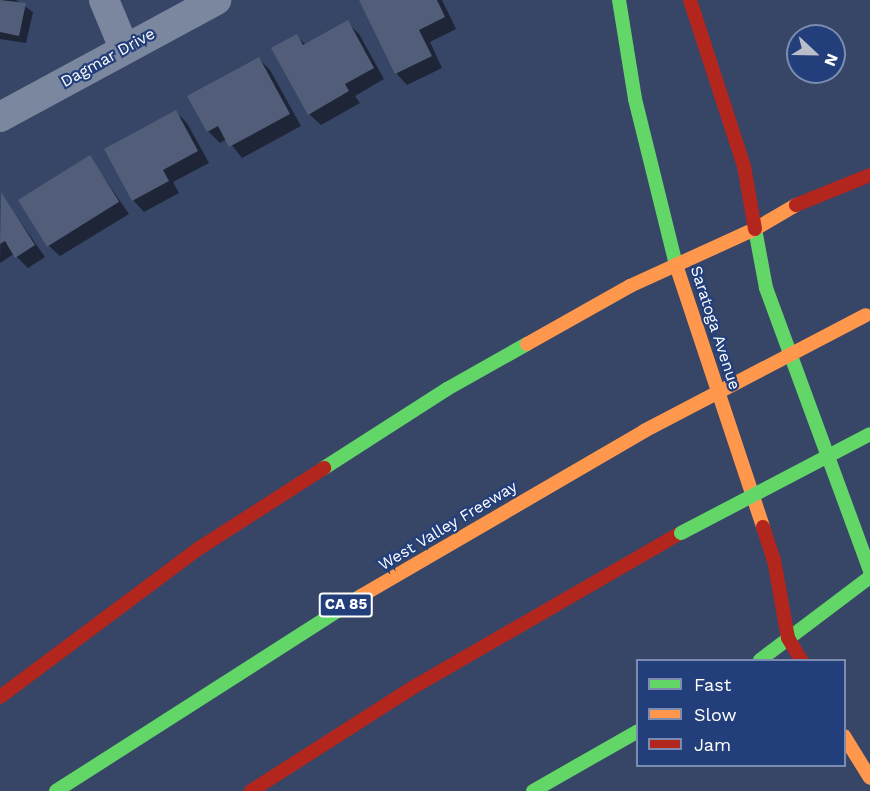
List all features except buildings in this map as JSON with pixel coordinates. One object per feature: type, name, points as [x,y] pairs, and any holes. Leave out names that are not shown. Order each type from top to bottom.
[{"type":"main road","name":"Saratoga Avenue","points":[[619,0],[635,99],[667,239],[774,560],[788,638],[800,659]]},
{"type":"main road","points":[[690,0],[744,166],[766,288],[870,570]]},
{"type":"main road","points":[[0,697],[132,595],[356,445],[546,332],[676,265],[755,229],[796,205],[870,175]]},
{"type":"main road","name":"West Valley Freeway","points":[[56,791],[303,630],[644,431],[868,314]]},
{"type":"main road","points":[[250,791],[412,688],[681,533],[870,434]]},
{"type":"main road","points":[[761,659],[870,577]]},
{"type":"main road","points":[[533,791],[636,732]]},
{"type":"main road","points":[[846,739],[870,778]]},
{"type":"street","points":[[104,0],[124,48]]},
{"type":"street","name":"Dagmar Drive","points":[[0,117],[216,0]]},
{"type":"traffic: fast","points":[[619,0],[635,99],[676,265]]},
{"type":"traffic: fast","points":[[755,229],[766,288],[870,570]]},
{"type":"traffic: fast","points":[[324,468],[447,389],[527,344]]},
{"type":"traffic: fast","points":[[681,533],[870,434]]},
{"type":"traffic: fast","points":[[761,659],[870,577]]},
{"type":"traffic: fast","points":[[56,791],[361,596]]},
{"type":"traffic: fast","points":[[533,791],[636,732]]},
{"type":"traffic: slow","points":[[527,344],[630,286],[755,229],[796,205]]},
{"type":"traffic: slow","points":[[676,265],[763,527]]},
{"type":"traffic: slow","points":[[644,431],[866,315]]},
{"type":"traffic: slow","points":[[361,596],[644,431]]},
{"type":"traffic: slow","points":[[846,739],[870,778]]},
{"type":"traffic: jam","points":[[690,0],[744,166],[755,229]]},
{"type":"traffic: jam","points":[[796,205],[870,175]]},
{"type":"traffic: jam","points":[[0,697],[198,549],[324,468]]},
{"type":"traffic: jam","points":[[763,527],[774,560],[788,638],[800,659]]},
{"type":"traffic: jam","points":[[251,791],[412,688],[681,533]]}]
